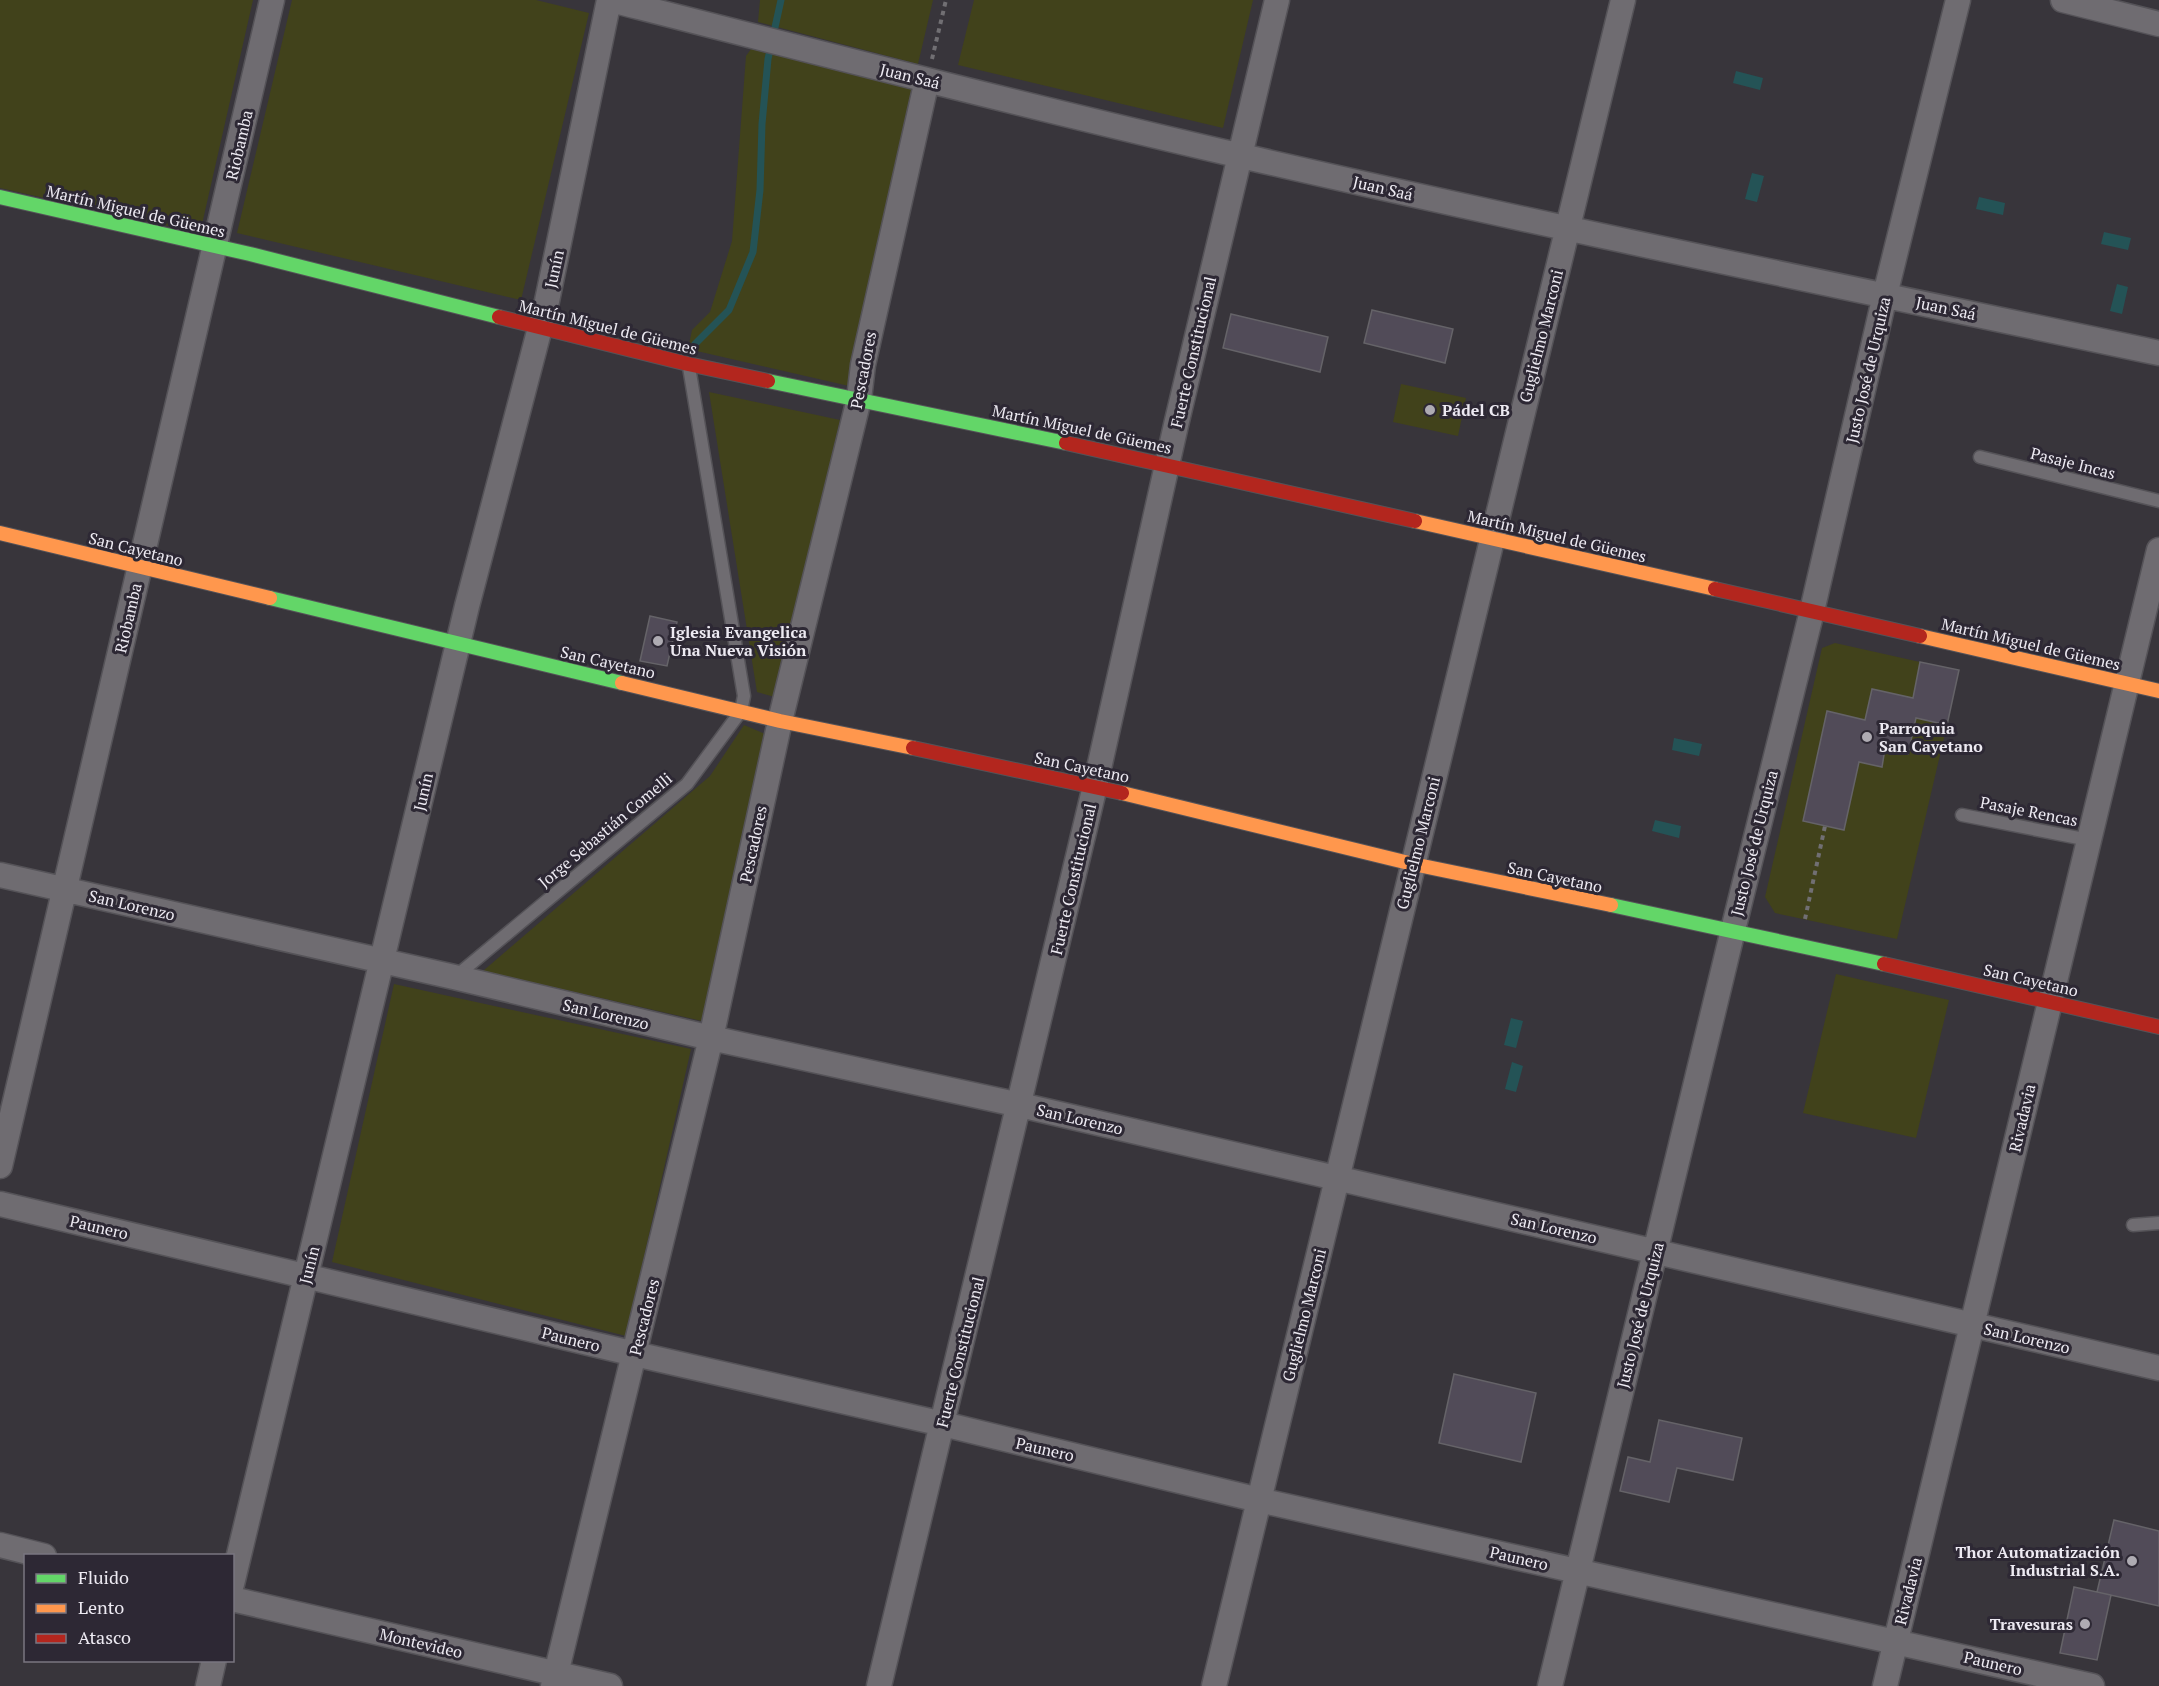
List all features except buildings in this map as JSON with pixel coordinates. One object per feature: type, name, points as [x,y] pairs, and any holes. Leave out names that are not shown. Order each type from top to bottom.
[{"type":"street","name":"Riobamba","points":[[0,1166],[272,0]]},
{"type":"street","name":"Juan Saá","points":[[610,0],[1239,156],[1567,229],[2159,353]]},
{"type":"street","name":"Junín","points":[[234,1576],[458,644],[547,301],[610,0]]},
{"type":"street","name":"Fuerte Constitucional","points":[[879,1686],[1020,1105],[1276,0]]},
{"type":"street","name":"Guglielmo Marconi","points":[[1214,1686],[1623,0]]},
{"type":"street","name":"Justo José de Urquiza","points":[[1550,1686],[1812,611],[1885,295],[1958,0]]},
{"type":"street","points":[[2063,0],[2159,24]]},
{"type":"street","name":"Pescadores","points":[[555,1680],[711,1038],[780,721],[859,399],[863,365],[927,80]]},
{"type":"street","name":"Martín Miguel de Güemes","points":[[0,197],[215,246],[688,364],[1167,464],[2159,690]]},
{"type":"street","name":"San Cayetano","points":[[0,533],[780,721],[1095,786],[1413,864],[1733,930],[2159,1027]]},
{"type":"street","name":"Rivadavia","points":[[1885,1686],[2159,550]]},
{"type":"street","name":"San Lorenzo","points":[[0,875],[711,1038],[1020,1105],[2159,1368]]},
{"type":"street","name":"Paunero","points":[[0,1204],[1259,1500],[2092,1686]]},
{"type":"street","points":[[0,1545],[36,1554]]},
{"type":"street","name":"Montevideo","points":[[234,1600],[555,1680],[610,1686]]},
{"type":"street","points":[[208,1686],[214,1662]]},
{"type":"lane","points":[[688,364],[744,696],[741,711]]},
{"type":"lane","name":"Pasaje Incas","points":[[1980,457],[2159,501]]},
{"type":"lane","name":"Jorge Sebastián Comelli","points":[[454,978],[687,784],[741,711]]},
{"type":"lane","name":"Pasaje Rencas","points":[[1962,815],[2089,840]]},
{"type":"lane","points":[[2133,1225],[2159,1223]]},
{"type":"path","points":[[927,80],[946,0]]},
{"type":"path","points":[[1804,922],[1825,826]]},
{"type":"shaded area","points":[[0,0],[253,0],[200,233],[0,188]]},
{"type":"shaded area","points":[[292,0],[536,0],[589,13],[521,300],[237,233]]},
{"type":"shaded area","points":[[760,0],[933,0],[918,64],[758,22]]},
{"type":"shaded area","points":[[974,0],[1253,0],[1223,128],[958,65]]},
{"type":"shaded area","points":[[751,49],[917,90],[849,386],[688,349],[692,330],[710,312],[732,241],[746,56]]},
{"type":"shaded area","name":"Pádel CB","points":[[1401,384],[1466,398],[1458,436],[1393,422]]},
{"type":"shaded area","points":[[709,392],[840,420],[775,697],[757,692]]},
{"type":"shaded area","points":[[1835,643],[1920,662],[1913,698],[1872,689],[1865,720],[1827,712],[1804,821],[1844,830],[1859,762],[1881,767],[1885,749],[1908,753],[1916,718],[1947,725],[1897,939],[1775,913],[1765,897],[1822,648]]},
{"type":"shaded area","points":[[744,725],[765,734],[702,1021],[483,971],[710,776]]},
{"type":"shaded area","points":[[1836,974],[1949,1000],[1916,1138],[1803,1113]]},
{"type":"shaded area","points":[[394,984],[691,1049],[626,1336],[332,1262]]},
{"type":"water","points":[[1736,71],[1763,78],[1760,90],[1733,83]]},
{"type":"water","points":[[1752,173],[1764,176],[1757,202],[1745,199]]},
{"type":"water","points":[[1979,197],[2005,203],[2003,215],[1976,209]]},
{"type":"water","points":[[2104,232],[2131,238],[2128,250],[2101,244]]},
{"type":"water","points":[[2117,284],[2128,287],[2122,314],[2110,311]]},
{"type":"water","points":[[1674,738],[1702,744],[1699,756],[1672,750]]},
{"type":"water","points":[[1655,820],[1681,826],[1679,838],[1652,831]]},
{"type":"water","points":[[1511,1018],[1523,1021],[1516,1048],[1504,1045]]},
{"type":"water","points":[[1512,1062],[1523,1066],[1516,1092],[1505,1089]]},
{"type":"waterway","points":[[695,344],[729,310],[753,252],[760,190],[762,124],[768,59],[781,0]]},
{"type":"traffic: fast","points":[[0,197],[250,254],[499,317]]},
{"type":"traffic: fast","points":[[768,381],[1066,443]]},
{"type":"traffic: fast","points":[[270,598],[622,683]]},
{"type":"traffic: fast","points":[[1611,905],[1884,964]]},
{"type":"traffic: slow","points":[[1415,521],[1715,589]]},
{"type":"traffic: slow","points":[[0,533],[270,598]]},
{"type":"traffic: slow","points":[[1920,636],[2159,691]]},
{"type":"traffic: slow","points":[[622,683],[780,721],[913,748]]},
{"type":"traffic: slow","points":[[1122,793],[1413,864],[1611,905]]},
{"type":"traffic: jam","points":[[499,317],[688,364],[768,381]]},
{"type":"traffic: jam","points":[[1066,443],[1415,521]]},
{"type":"traffic: jam","points":[[1715,589],[1920,636]]},
{"type":"traffic: jam","points":[[913,748],[1122,793]]},
{"type":"traffic: jam","points":[[1884,964],[2159,1027]]},
{"type":"place","name":"Pádel CB","points":[[1430,410]]},
{"type":"place","name":"Iglesia Evangelica Una Nueva Visión","points":[[658,641]]},
{"type":"place","name":"Parroquia San Cayetano","points":[[1867,737]]},
{"type":"place","name":"Thor Automatización Industrial S.A.","points":[[2132,1561]]},
{"type":"place","name":"Travesuras","points":[[2085,1624]]}]
